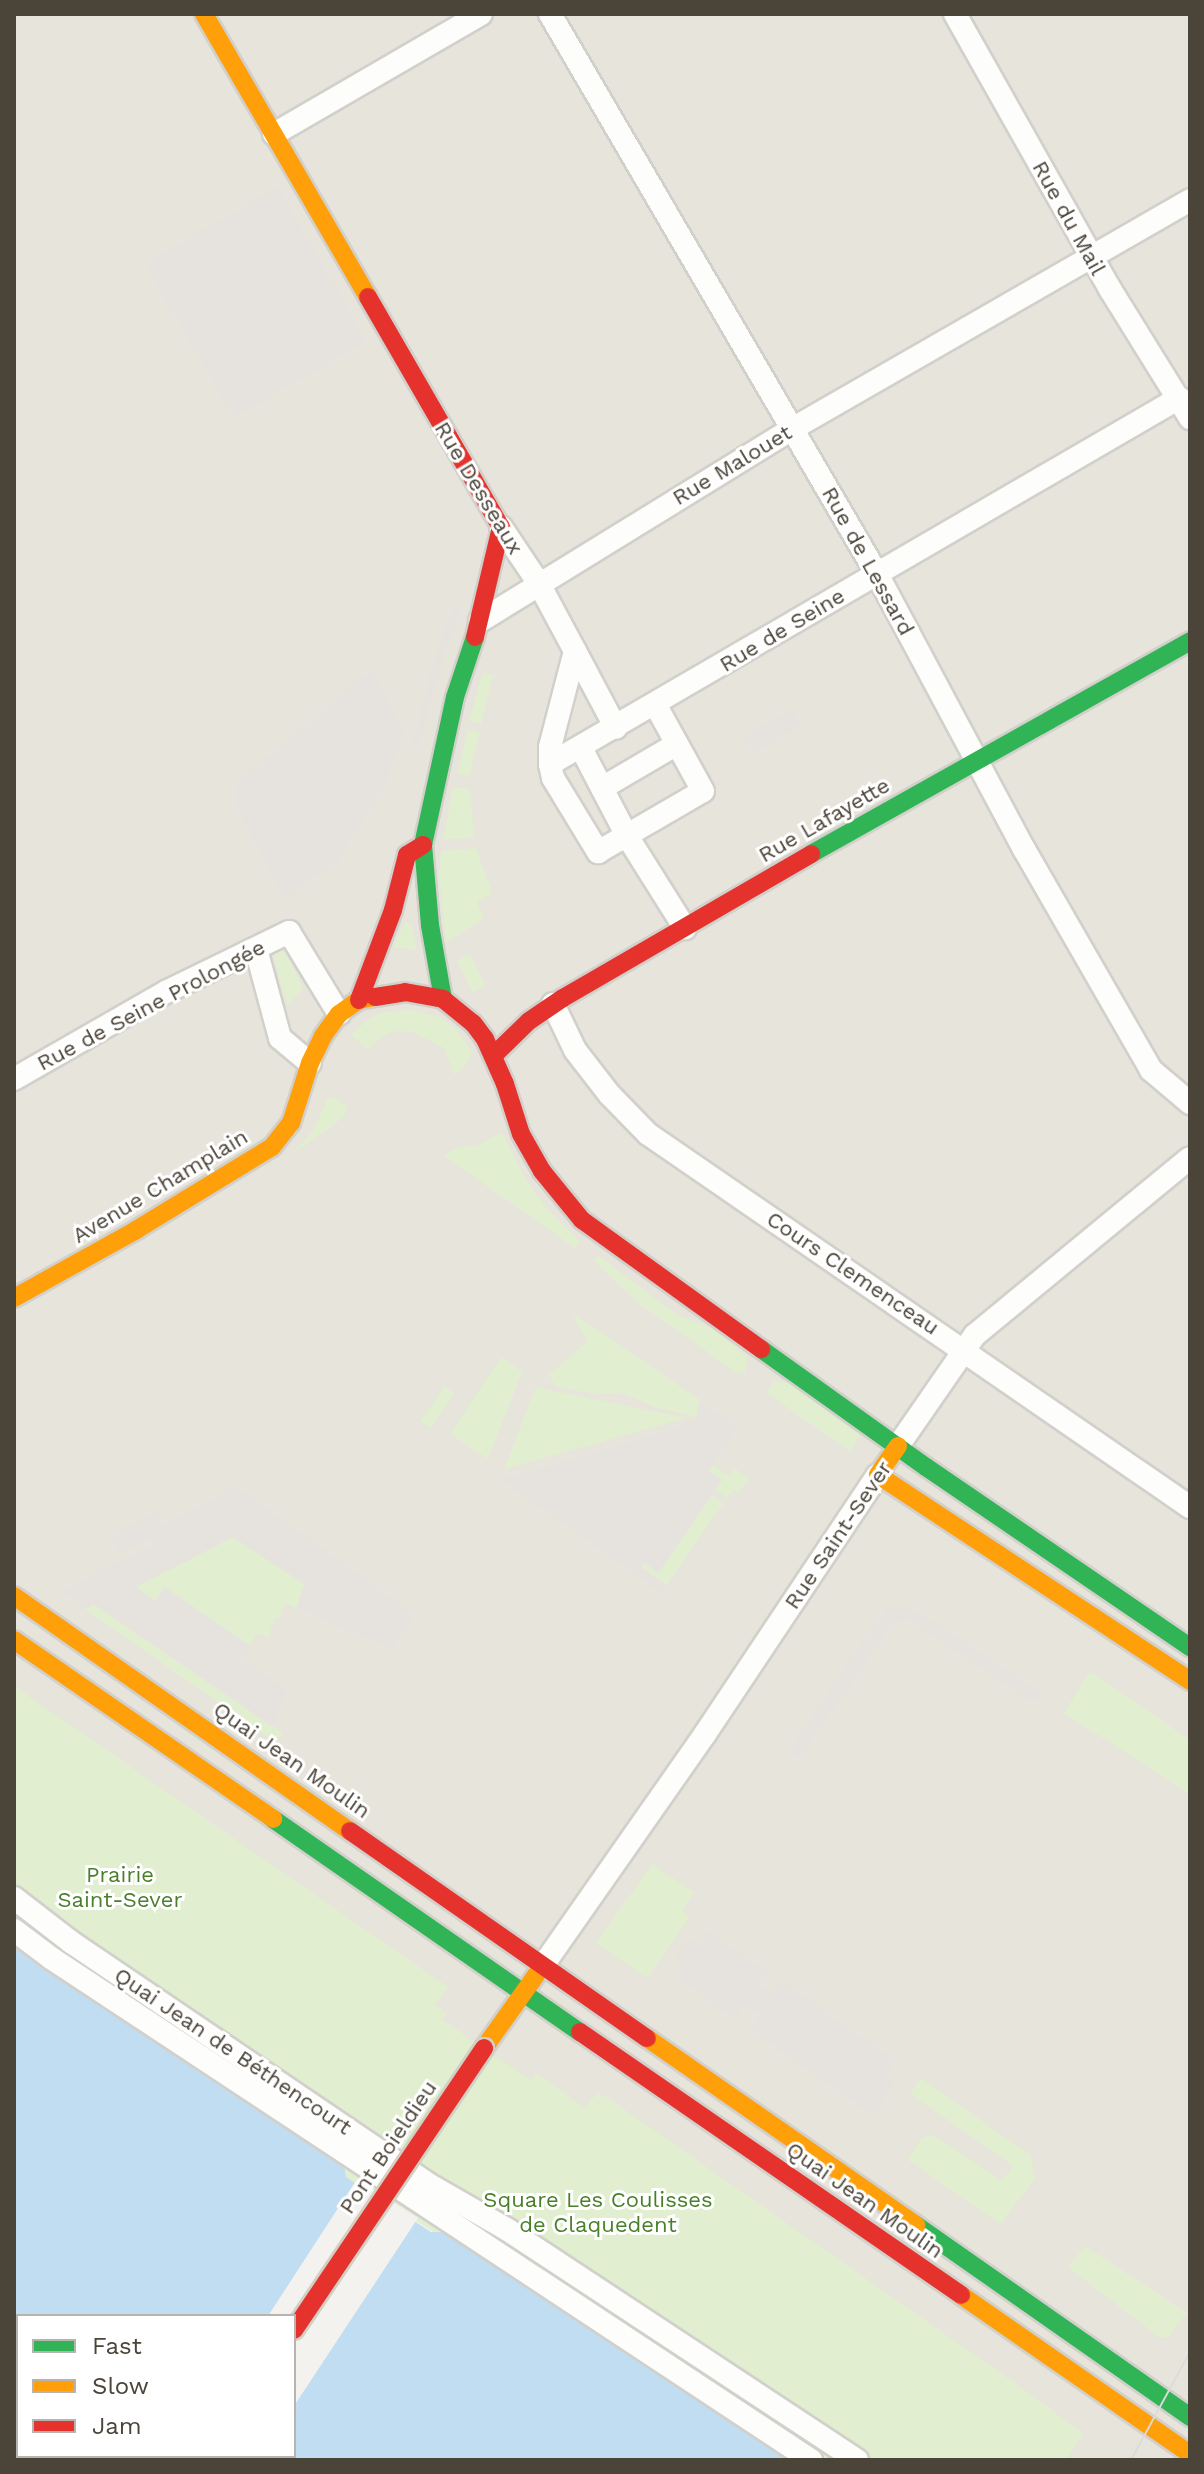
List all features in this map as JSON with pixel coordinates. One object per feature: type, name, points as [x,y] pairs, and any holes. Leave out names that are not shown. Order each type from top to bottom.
[{"type":"street","name":"Rue Desseaux","points":[[204,14],[501,527],[538,582],[616,728]]},
{"type":"street","points":[[274,134],[481,14]]},
{"type":"street","name":"Rue de Lessard","points":[[550,14],[877,574],[1024,849],[1151,1070],[1190,1103]]},
{"type":"street","name":"Rue du Mail","points":[[955,14],[1093,259],[1184,408]]},
{"type":"street","name":"Rue Malouet","points":[[480,621],[538,582],[792,429],[1093,259],[1190,200]]},
{"type":"street","name":"Rue de Seine","points":[[550,764],[656,706],[877,574],[1184,408]]},
{"type":"street","points":[[443,999],[430,925],[423,845],[455,697],[480,621],[501,527]]},
{"type":"street","name":"Rue Lafayette","points":[[493,1056],[529,1021],[553,1004],[1190,641]]},
{"type":"street","points":[[575,651],[550,747],[550,764],[553,778],[598,852],[703,791],[656,706]]},
{"type":"street","points":[[602,788],[677,744]]},
{"type":"street","points":[[581,748],[627,836],[685,928]]},
{"type":"street","points":[[359,1000],[393,910],[407,855],[423,845]]},
{"type":"street","name":"Rue de Seine Prolongée","points":[[14,1079],[166,992],[289,932],[339,1014]]},
{"type":"street","points":[[256,949],[280,1038],[310,1063]]},
{"type":"street","points":[[339,1014],[359,1000],[405,992],[443,999],[473,1023],[493,1056],[513,1116],[542,1171],[582,1220],[629,1257],[898,1446],[1188,1643]]},
{"type":"street","name":"Cours Clemenceau","points":[[553,1004],[575,1050],[609,1094],[648,1134],[965,1349],[1190,1507]]},
{"type":"street","name":"Avenue Champlain","points":[[14,1298],[136,1230],[272,1147],[291,1123],[310,1063],[339,1014]]},
{"type":"street","name":"Rue Saint-Sever","points":[[544,1964],[975,1335],[1190,1158]]},
{"type":"street","points":[[878,1475],[1190,1681]]},
{"type":"street","name":"Quai Jean Moulin","points":[[14,1596],[1190,2417]]},
{"type":"street","name":"Quai Jean Moulin","points":[[14,1640],[524,1992],[1180,2453]]},
{"type":"street","points":[[390,1899],[409,1870]]},
{"type":"street","name":"Quai Jean de Béthencourt","points":[[14,1898],[71,1942],[435,2188],[508,2230],[857,2460]]},
{"type":"street","name":"Quai Jean de Béthencourt","points":[[14,1930],[65,1967],[811,2460]]},
{"type":"street","points":[[524,1992],[544,1964]]},
{"type":"street","name":"Pont Boieldieu","points":[[296,2327],[524,1992]]},
{"type":"street","points":[[1180,2453],[1190,2424]]},
{"type":"shaded area","points":[[14,14],[1190,14],[1190,2460],[797,2460],[14,1941]]},
{"type":"shaded area","points":[[278,187],[367,341],[234,418],[145,264]]},
{"type":"shaded area","points":[[455,604],[463,607],[444,653],[419,749],[412,748],[436,652]]},
{"type":"shaded area","points":[[371,669],[404,732],[385,786],[338,861],[283,900],[237,810],[234,799],[238,782]]},
{"type":"shaded area","points":[[792,708],[802,725],[754,753],[744,736]]},
{"type":"shaded area","points":[[700,1400],[739,1427],[709,1470],[722,1480],[658,1573],[645,1563],[641,1567],[666,1585],[661,1593],[501,1480],[695,1422]]},
{"type":"shaded area","points":[[236,1486],[414,1614],[393,1650],[297,1608],[304,1584],[233,1537],[136,1587],[155,1601],[164,1587],[250,1646],[241,1659],[287,1690],[273,1727],[94,1604],[85,1609],[61,1592],[106,1567],[157,1545],[153,1538],[121,1554],[110,1537],[156,1512],[164,1525]]},
{"type":"shaded area","points":[[886,1608],[912,1608],[1046,1695],[1032,1700],[1025,1697],[906,1618],[892,1626],[804,1752],[796,1757],[784,1757]]},
{"type":"shaded area","points":[[706,1930],[768,1972],[759,1985],[772,1996],[783,1982],[896,2061],[887,2078],[895,2084],[873,2116],[750,2030],[759,2015],[745,2006],[735,2019],[675,1977],[683,1964],[676,1958],[689,1937],[698,1943]]},
{"type":"green space","points":[[483,673],[493,675],[481,724],[469,721]]},
{"type":"green space","points":[[468,730],[480,733],[469,777],[457,774]]},
{"type":"green space","points":[[453,787],[470,789],[474,837],[443,840]]},
{"type":"green space","points":[[476,848],[492,893],[477,902],[484,918],[446,943],[439,877],[441,851]]},
{"type":"green space","points":[[405,921],[412,926],[417,950],[393,947]]},
{"type":"green space","points":[[280,948],[285,950],[303,988],[287,1006],[273,954]]},
{"type":"green space","points":[[470,954],[486,985],[473,992],[457,961]]},
{"type":"green space","points":[[412,1010],[441,1018],[454,1027],[473,1053],[454,1075],[444,1048],[413,1032],[395,1031],[382,1036],[368,1049],[351,1035],[368,1019],[384,1012]]},
{"type":"green space","points":[[334,1097],[348,1107],[344,1117],[292,1154],[314,1130],[327,1099]]},
{"type":"green space","points":[[502,1132],[525,1178],[546,1207],[580,1242],[575,1248],[443,1155],[457,1148],[480,1144]]},
{"type":"green space","points":[[598,1255],[677,1315],[713,1328],[748,1358],[745,1372],[737,1373],[638,1303],[594,1260]]},
{"type":"green space","points":[[571,1312],[700,1400],[697,1417],[657,1408],[625,1394],[588,1393],[556,1387],[549,1375],[588,1341]]},
{"type":"green space","points":[[501,1357],[522,1372],[488,1459],[450,1434]]},
{"type":"green space","points":[[775,1381],[787,1382],[861,1434],[850,1451],[769,1395],[767,1391]]},
{"type":"green space","points":[[445,1386],[455,1393],[430,1428],[420,1421]]},
{"type":"green space","points":[[536,1387],[686,1418],[504,1469]]},
{"type":"green space","points":[[713,1465],[729,1476],[734,1468],[749,1478],[739,1492],[734,1489],[727,1498],[716,1490],[721,1480],[709,1471]]},
{"type":"green space","points":[[712,1495],[723,1504],[666,1585],[641,1568],[644,1563],[659,1572]]},
{"type":"green space","points":[[233,1537],[304,1584],[297,1608],[285,1603],[280,1618],[274,1618],[269,1637],[257,1634],[250,1646],[165,1587],[155,1601],[135,1587]]},
{"type":"green space","points":[[93,1604],[283,1733],[276,1743],[85,1609]]},
{"type":"green space","points":[[1090,1671],[1190,1740],[1190,1794],[1064,1713]]},
{"type":"green space","points":[[14,1686],[448,1987],[435,2005],[447,2014],[443,2020],[453,2027],[531,2080],[536,2073],[585,2108],[597,2093],[608,2098],[1029,2393],[1083,2434],[1068,2457],[1072,2460],[797,2460],[346,2177],[344,2165],[14,1941]]},
{"type":"green space","points":[[652,1864],[694,1892],[682,1911],[690,1917],[647,1978],[596,1943]]},
{"type":"green space","points":[[921,2078],[1030,2155],[1035,2178],[1000,2224],[907,2159],[922,2138],[934,2135],[1002,2181],[1013,2165],[910,2094]]},
{"type":"green space","points":[[1085,2246],[1187,2313],[1169,2337],[1160,2338],[1068,2267]]},
{"type":"water","points":[[14,1941],[344,2165],[346,2177],[431,2232],[451,2232],[797,2460],[14,2460]]},
{"type":"pier","points":[[357,2179],[418,2218],[296,2403],[296,2314],[269,2314]]},
{"type":"tram line","points":[[1131,2460],[1190,2352]]},
{"type":"traffic: fast","points":[[443,999],[430,925],[423,845],[455,697],[475,637]]},
{"type":"traffic: fast","points":[[811,854],[1190,641]]},
{"type":"traffic: fast","points":[[761,1349],[926,1467],[1190,1647]]},
{"type":"traffic: fast","points":[[273,1819],[580,2032]]},
{"type":"traffic: fast","points":[[916,2225],[1190,2417]]},
{"type":"traffic: slow","points":[[204,14],[368,297]]},
{"type":"traffic: slow","points":[[14,1298],[136,1230],[272,1147],[291,1123],[310,1063],[323,1036],[339,1014],[359,1000],[375,997]]},
{"type":"traffic: slow","points":[[898,1446],[878,1475],[1190,1681]]},
{"type":"traffic: slow","points":[[14,1596],[350,1831]]},
{"type":"traffic: slow","points":[[14,1640],[273,1819]]},
{"type":"traffic: slow","points":[[484,2048],[536,1975]]},
{"type":"traffic: slow","points":[[647,2038],[916,2225]]},
{"type":"traffic: slow","points":[[961,2295],[1190,2454]]},
{"type":"traffic: jam","points":[[368,297],[501,527],[475,637]]},
{"type":"traffic: jam","points":[[359,1000],[393,910],[407,855],[423,845]]},
{"type":"traffic: jam","points":[[493,1056],[529,1021],[563,998],[811,854]]},
{"type":"traffic: jam","points":[[375,997],[405,992],[443,999],[473,1023],[485,1039],[505,1084],[521,1134],[542,1171],[582,1220],[761,1349]]},
{"type":"traffic: jam","points":[[350,1831],[647,2038]]},
{"type":"traffic: jam","points":[[580,2032],[961,2295]]},
{"type":"traffic: jam","points":[[296,2327],[484,2048]]},
{"type":"park label","name":"Prairie Saint-Sever","points":[[120,1886]]},
{"type":"park label","name":"Square Les Coulisses de Claquedent","points":[[598,2212]]}]
